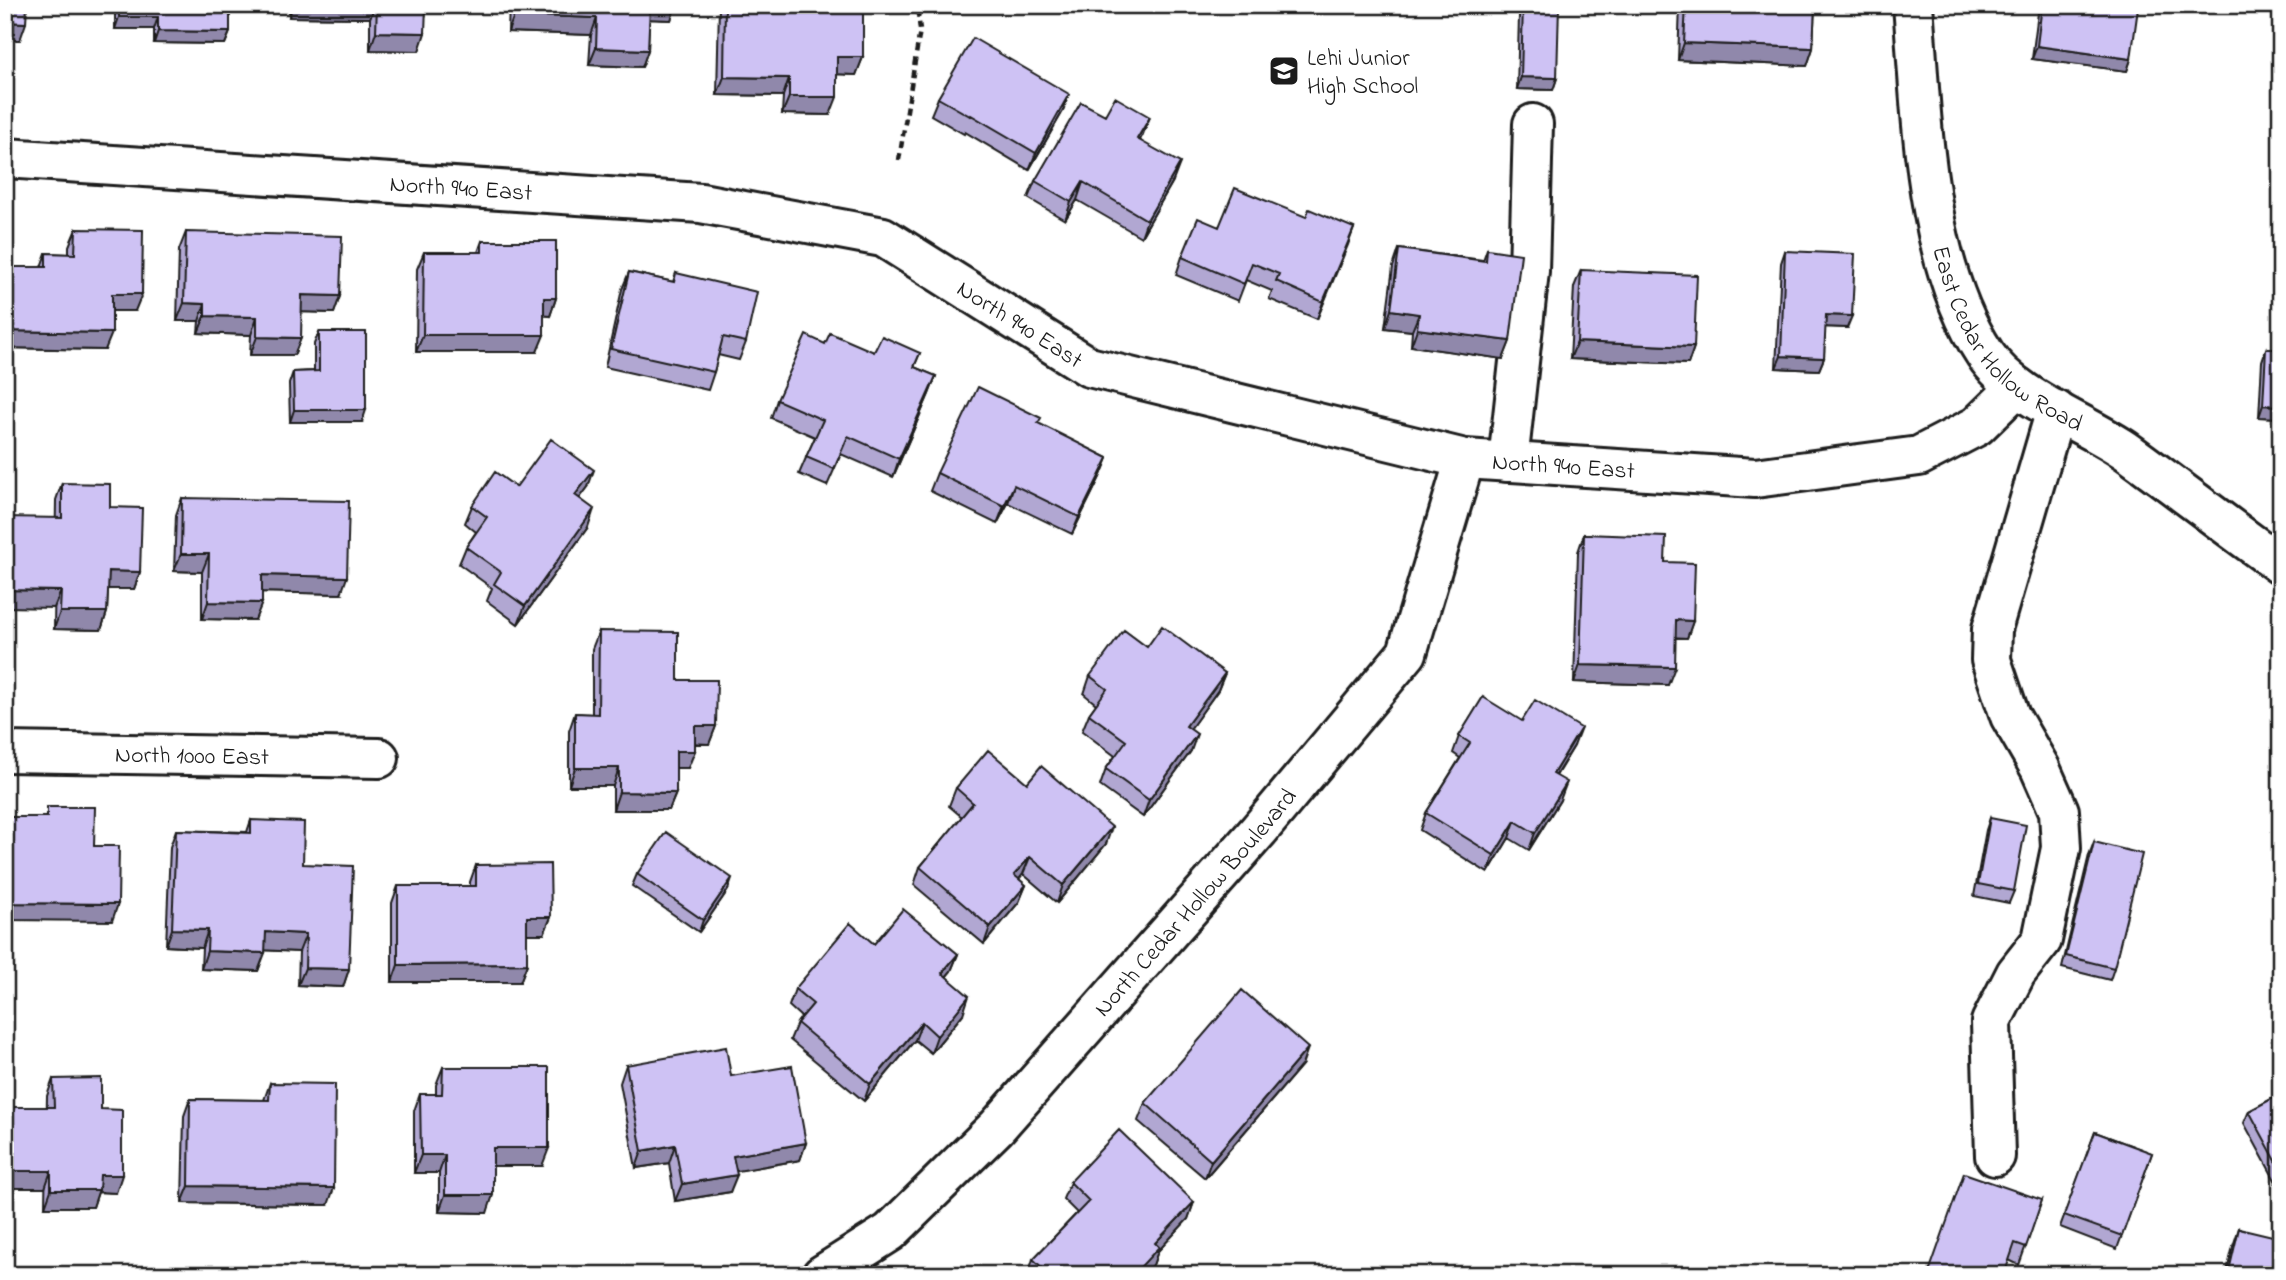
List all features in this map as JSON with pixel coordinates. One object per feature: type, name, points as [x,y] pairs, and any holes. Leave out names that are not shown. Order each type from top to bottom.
[{"type":"street","name":"East Cedar Hollow Road","points":[[1913,5],[1925,149],[1940,242],[1948,275],[1985,356],[2017,387],[2126,451],[2281,565]]},
{"type":"street","points":[[1508,462],[1530,271],[1533,124]]},
{"type":"street","name":"North 940 East","points":[[5,158],[701,203],[883,237],[1089,367],[1465,459],[1755,478],[1919,456],[1977,426],[2017,387]]},
{"type":"street","points":[[1995,1156],[1991,1022],[2016,973],[2042,940],[2062,848],[2059,811],[2040,768],[2010,716],[1991,660],[1992,629],[2013,549],[2056,410]]},
{"type":"street","name":"North Cedar Hollow Boulevard","points":[[822,1275],[890,1232],[997,1127],[1250,840],[1407,653],[1465,459]]},
{"type":"street","name":"North 1000 East","points":[[5,752],[379,758]]},
{"type":"path","points":[[899,160],[920,30],[917,5]]},
{"type":"building","points":[[5,5],[27,5],[26,23],[5,22]]},
{"type":"building","points":[[119,5],[230,5],[230,32],[158,31],[158,17],[119,17]]},
{"type":"building","points":[[377,5],[426,5],[425,33],[376,32]]},
{"type":"building","points":[[515,5],[650,5],[648,50],[596,48],[597,18],[514,15]]},
{"type":"building","points":[[725,5],[863,5],[863,57],[837,57],[837,97],[789,97],[789,78],[724,77]]},
{"type":"building","points":[[1523,5],[1559,5],[1557,78],[1521,77]]},
{"type":"building","points":[[1686,5],[1815,5],[1813,48],[1684,43]]},
{"type":"building","points":[[2042,5],[2120,5],[2138,8],[2131,59],[2037,46]]},
{"type":"building","points":[[973,38],[1069,94],[1036,153],[938,98]]},
{"type":"building","points":[[1115,97],[1150,117],[1137,139],[1180,163],[1147,220],[1083,182],[1071,202],[1035,181],[1081,102],[1105,115]]},
{"type":"building","points":[[1235,188],[1306,217],[1309,209],[1354,228],[1323,302],[1276,281],[1279,274],[1252,263],[1244,284],[1182,257],[1198,218],[1219,227]]},
{"type":"building","points":[[76,229],[143,230],[142,294],[112,294],[112,333],[5,331],[5,267],[46,267],[46,253],[75,254]]},
{"type":"building","points":[[186,232],[342,236],[340,296],[302,295],[301,338],[257,337],[257,317],[205,316],[205,304],[184,303]]},
{"type":"building","points":[[482,241],[556,241],[556,298],[544,298],[544,335],[423,335],[424,252],[482,252]]},
{"type":"building","points":[[1399,249],[1486,261],[1487,249],[1521,254],[1510,341],[1417,329],[1419,314],[1391,310]]},
{"type":"building","points":[[1785,251],[1855,254],[1852,316],[1826,315],[1824,358],[1781,356]]},
{"type":"building","points":[[1581,270],[1697,275],[1694,347],[1577,342]]},
{"type":"building","points":[[629,272],[674,282],[676,273],[757,292],[746,342],[723,337],[714,372],[611,349]]},
{"type":"building","points":[[319,332],[366,332],[366,410],[294,410],[293,372],[319,371]]},
{"type":"building","points":[[830,333],[874,352],[882,336],[920,353],[914,367],[936,376],[899,459],[848,436],[834,469],[806,457],[823,420],[777,400],[806,335],[825,344]]},
{"type":"building","points":[[2266,349],[2281,349],[2281,406],[2263,405]]},
{"type":"building","points":[[978,387],[1041,418],[1038,423],[1108,458],[1079,517],[1014,485],[1004,506],[937,473]]},
{"type":"building","points":[[551,439],[594,470],[575,495],[594,509],[525,606],[494,584],[501,572],[466,547],[487,517],[472,506],[495,472],[516,487]]},
{"type":"building","points":[[62,483],[110,484],[110,507],[142,508],[140,572],[109,571],[107,612],[60,612],[61,591],[5,590],[5,517],[62,518]]},
{"type":"building","points":[[182,498],[349,501],[347,577],[262,575],[262,603],[208,602],[209,554],[181,554]]},
{"type":"building","points":[[1584,534],[1666,537],[1665,562],[1695,563],[1693,621],[1676,620],[1675,667],[1580,665]]},
{"type":"building","points":[[1162,626],[1225,673],[1186,726],[1197,734],[1149,800],[1106,769],[1126,741],[1089,714],[1107,689],[1090,676],[1124,630],[1147,647]]},
{"type":"building","points":[[599,631],[678,632],[678,680],[717,680],[716,726],[695,726],[695,751],[676,751],[676,793],[619,792],[619,768],[575,768],[575,713],[598,714]]},
{"type":"building","points":[[1483,697],[1522,721],[1535,700],[1581,728],[1553,774],[1567,782],[1535,833],[1515,821],[1494,855],[1426,813],[1470,743],[1459,736]]},
{"type":"building","points":[[988,750],[1027,783],[1041,766],[1112,827],[1063,885],[1030,857],[1014,875],[1026,885],[990,927],[920,867],[973,803],[956,788]]},
{"type":"building","points":[[47,807],[95,807],[94,846],[119,846],[118,904],[5,903],[5,817],[47,817]]},
{"type":"building","points":[[1990,818],[2026,825],[2014,891],[1978,884]]},
{"type":"building","points":[[251,820],[304,822],[303,864],[353,866],[349,969],[305,968],[306,934],[266,932],[265,953],[207,951],[208,930],[172,929],[176,830],[251,833]]},
{"type":"building","points":[[666,832],[732,878],[703,920],[637,874]]},
{"type":"building","points":[[2094,842],[2142,854],[2114,968],[2066,956]]},
{"type":"building","points":[[550,864],[551,917],[527,917],[527,964],[398,965],[398,886],[476,886],[476,865]]},
{"type":"building","points":[[903,909],[958,954],[942,973],[969,996],[937,1036],[922,1022],[870,1084],[797,1023],[813,1004],[795,989],[850,923],[874,944]]},
{"type":"building","points":[[1242,990],[1308,1048],[1211,1161],[1145,1103]]},
{"type":"building","points":[[726,1047],[731,1076],[792,1066],[806,1143],[733,1156],[737,1175],[682,1184],[675,1145],[642,1151],[626,1065]]},
{"type":"building","points":[[443,1067],[549,1067],[549,1148],[493,1148],[493,1195],[445,1195],[445,1155],[421,1155],[420,1094],[442,1094]]},
{"type":"building","points":[[101,1078],[101,1109],[122,1110],[122,1175],[100,1175],[99,1190],[51,1190],[51,1171],[5,1171],[5,1107],[54,1107],[53,1079]]},
{"type":"building","points":[[270,1083],[335,1084],[334,1188],[189,1186],[190,1099],[269,1100]]},
{"type":"building","points":[[2281,1094],[2281,1170],[2249,1111]]},
{"type":"building","points":[[1119,1130],[1194,1202],[1155,1243],[1159,1247],[1133,1275],[1050,1275],[1033,1259],[1089,1201],[1070,1182]]},
{"type":"building","points":[[2095,1132],[2152,1153],[2122,1236],[2064,1215]]},
{"type":"building","points":[[1964,1173],[2042,1200],[2026,1247],[2015,1243],[2004,1275],[1928,1275]]},
{"type":"building","points":[[2239,1228],[2281,1238],[2281,1275],[2228,1275]]},
{"type":"place","name":"Lehi Junior High School","points":[[1284,71]]}]
